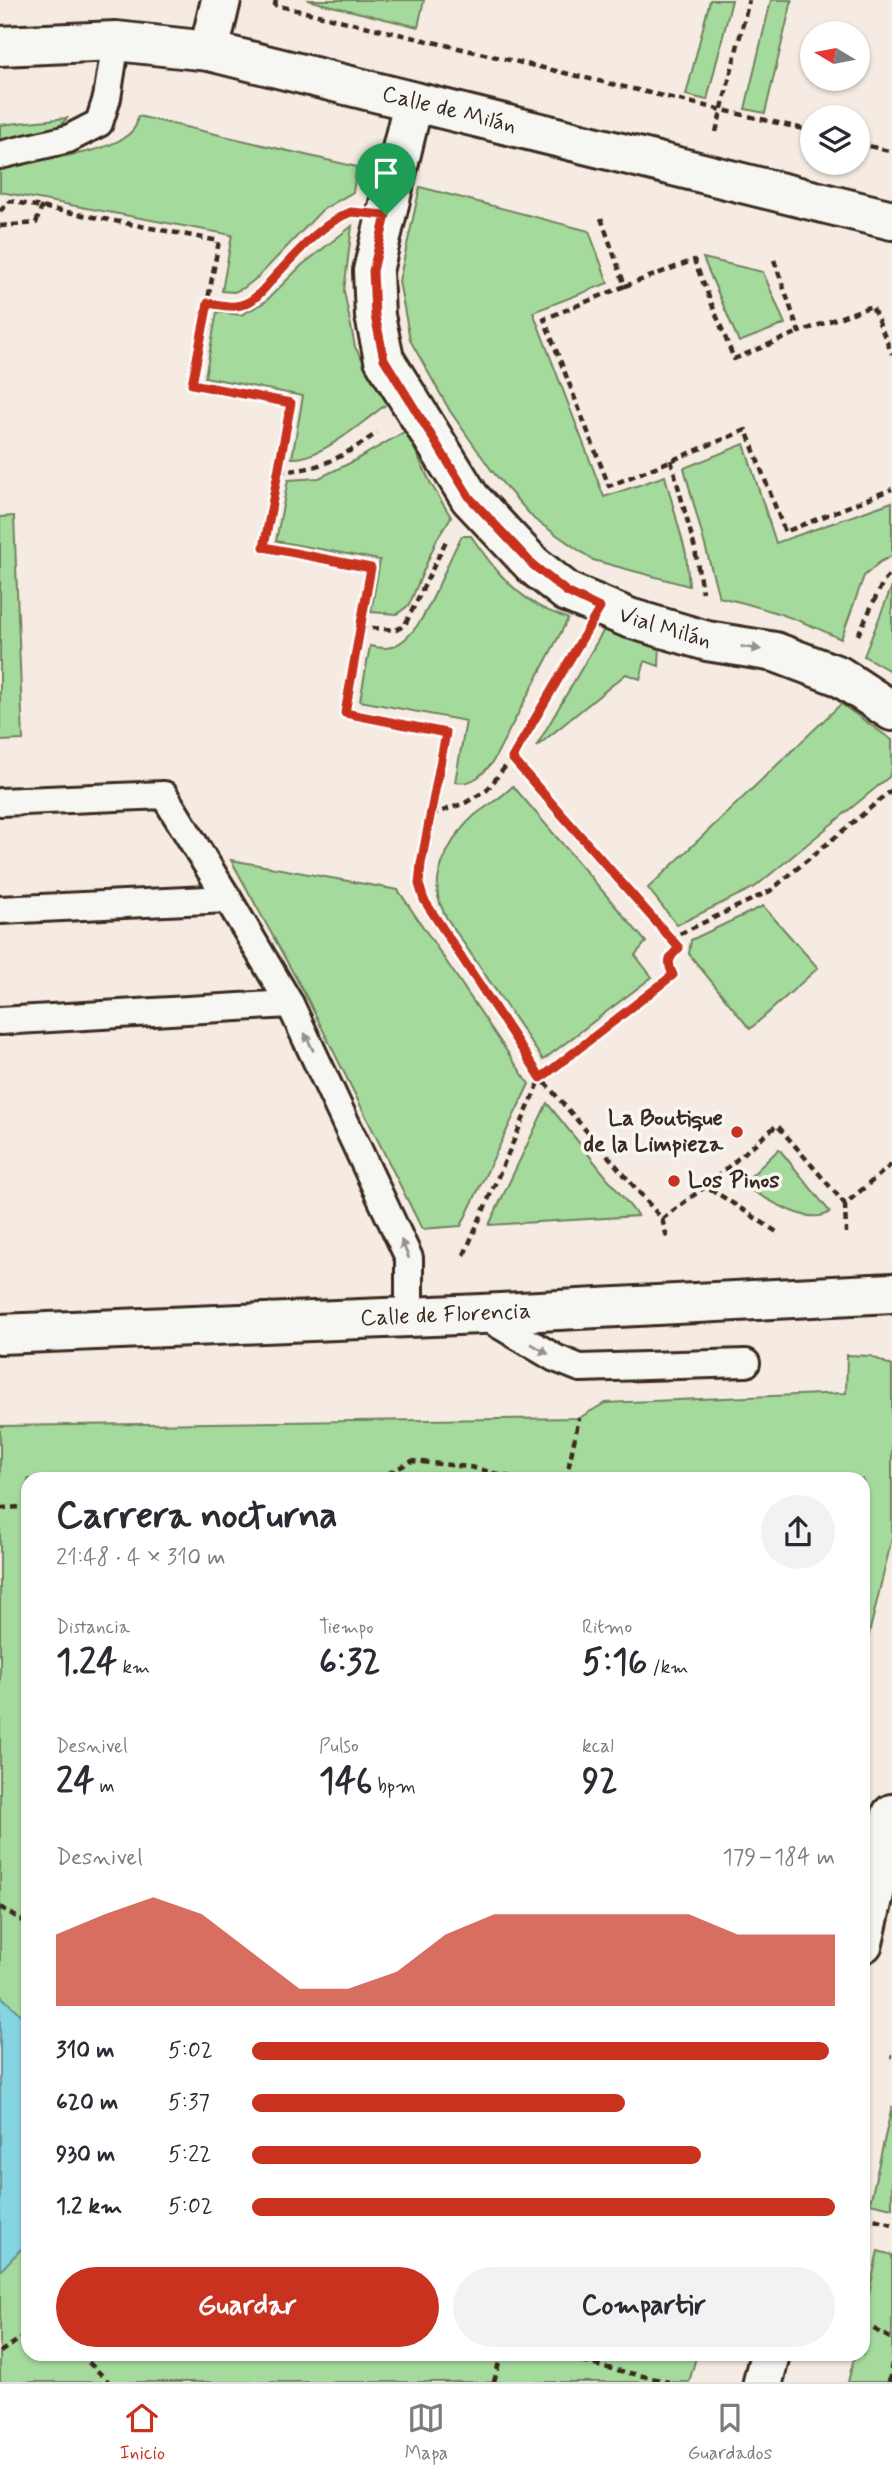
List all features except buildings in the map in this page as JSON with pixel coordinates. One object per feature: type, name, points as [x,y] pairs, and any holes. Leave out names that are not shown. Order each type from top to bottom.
[{"type":"street","points":[[209,51],[221,0]]},
{"type":"street","name":"Calle de Milán","points":[[0,46],[116,41],[209,51],[892,220]]},
{"type":"street","name":"Vial Milán","points":[[413,103],[373,271],[375,316],[384,359],[470,498],[533,565],[567,592],[600,608],[707,641],[775,652],[839,676],[892,711]]},
{"type":"street","name":"Calle de Florencia","points":[[0,1334],[481,1314],[892,1293]]},
{"type":"street","points":[[870,1912],[892,1814]]},
{"type":"street","points":[[763,2382],[768,2361]]},
{"type":"lane","points":[[0,155],[68,139],[99,123],[107,99],[116,41]]},
{"type":"lane","points":[[0,802],[164,795],[290,1004],[341,1107],[409,1258],[410,1316]]},
{"type":"lane","points":[[0,910],[228,899]]},
{"type":"lane","points":[[0,1021],[290,1004]]},
{"type":"lane","points":[[481,1314],[555,1359],[580,1367],[746,1363]]},
{"type":"path","points":[[276,0],[275,5],[800,128]]},
{"type":"path","points":[[704,175],[749,0]]},
{"type":"path","points":[[870,146],[892,152]]},
{"type":"path","points":[[0,211],[10,201],[219,241],[192,384],[291,403],[264,547],[371,568],[345,713],[446,733],[421,864],[419,884],[424,900],[541,1078],[662,1219],[668,1241]]},
{"type":"path","points":[[0,226],[36,223],[41,206]]},
{"type":"path","points":[[208,303],[236,306],[258,297],[276,275],[337,218],[351,212],[386,215]]},
{"type":"path","points":[[601,218],[625,286]]},
{"type":"path","points":[[892,354],[872,306],[734,359],[694,260],[544,318],[609,486],[746,430],[785,532],[892,489]]},
{"type":"path","points":[[774,260],[799,332]]},
{"type":"path","points":[[278,471],[314,468],[329,462],[362,443],[413,406]]},
{"type":"path","points":[[671,460],[700,572]]},
{"type":"path","points":[[360,627],[396,630],[405,625],[449,536],[482,510]]},
{"type":"path","points":[[839,676],[870,606],[883,582],[892,572]]},
{"type":"path","points":[[430,816],[465,803],[487,790],[512,758],[600,608]]},
{"type":"path","points":[[464,1255],[541,1078],[673,975],[668,964],[670,957],[679,948],[512,758]]},
{"type":"path","points":[[669,939],[770,891],[892,790]]},
{"type":"path","points":[[662,1219],[706,1186],[776,1125],[845,1204],[846,1233]]},
{"type":"path","points":[[845,1204],[892,1164]]},
{"type":"path","points":[[706,1186],[780,1234]]},
{"type":"path","points":[[568,1472],[579,1419]]},
{"type":"path","points":[[392,1472],[412,1461],[470,1467],[490,1472]]},
{"type":"path","points":[[0,1508],[21,1507]]},
{"type":"path","points":[[0,1907],[21,1920]]},
{"type":"path","points":[[870,2218],[892,2224]]},
{"type":"path","points":[[870,2327],[892,2339]]},
{"type":"path","points":[[0,2352],[21,2338]]},
{"type":"path","points":[[87,2361],[109,2382]]},
{"type":"path","points":[[494,2382],[499,2361]]},
{"type":"path","points":[[577,2361],[668,2382]]},
{"type":"path","points":[[889,2382],[892,2363]]},
{"type":"green space","points":[[307,0],[424,0],[418,27]]},
{"type":"green space","points":[[710,0],[732,0],[707,100],[686,95]]},
{"type":"green space","points":[[771,0],[792,0],[765,113],[745,109]]},
{"type":"green space","points":[[138,116],[357,167],[353,192],[322,210],[259,276],[234,292],[222,291],[232,235],[0,192],[0,164],[73,155],[111,144],[126,137],[135,127]]},
{"type":"green space","points":[[67,118],[60,126],[0,145],[0,125]]},
{"type":"green space","points":[[420,187],[589,231],[608,283],[533,312],[604,497],[665,476],[686,554],[689,586],[593,560],[534,519],[492,471],[450,411],[410,340],[399,281]]},
{"type":"green space","points":[[352,226],[344,291],[355,347],[388,403],[329,446],[316,453],[292,458],[303,396],[205,377],[217,312],[241,315],[265,302],[302,265]]},
{"type":"green space","points":[[703,258],[763,272],[785,324],[739,342]]},
{"type":"green space","points":[[406,431],[431,484],[451,517],[437,539],[409,605],[397,614],[371,612],[380,560],[276,541],[288,480],[319,478]]},
{"type":"green space","points":[[744,444],[776,543],[892,502],[892,556],[864,576],[841,639],[781,614],[719,597],[684,468]]},
{"type":"green space","points":[[14,516],[23,740],[0,741],[0,517]]},
{"type":"green space","points":[[462,536],[471,536],[492,565],[527,599],[568,619],[492,763],[476,778],[461,783],[455,782],[466,721],[360,701],[370,646],[386,648],[400,643],[412,632],[432,601]]},
{"type":"green space","points":[[892,586],[892,672],[864,656]]},
{"type":"green space","points":[[605,628],[660,643],[659,666],[645,661],[640,679],[626,674],[536,747]]},
{"type":"green space","points":[[841,704],[892,740],[892,768],[889,777],[755,887],[677,925],[648,888]]},
{"type":"green space","points":[[513,786],[646,942],[635,955],[652,977],[543,1060],[446,917],[438,896],[442,863],[453,841],[467,822]]},
{"type":"green space","points":[[231,860],[398,890],[529,1084],[461,1226],[422,1229],[307,998]]},
{"type":"green space","points":[[763,906],[818,968],[750,1029],[689,954],[691,940]]},
{"type":"green space","points":[[547,1103],[638,1216],[489,1225]]},
{"type":"green space","points":[[779,1149],[830,1212],[821,1216],[798,1213],[773,1203],[742,1185]]},
{"type":"green space","points":[[847,1355],[871,1356],[892,1366],[892,1538],[870,1630],[870,1472],[21,1472],[21,2361],[695,2361],[689,2382],[0,2382],[0,1426],[579,1418],[605,1403],[846,1393]]},
{"type":"green space","points":[[892,2106],[892,2208],[870,2203]]},
{"type":"green space","points":[[878,2251],[892,2255],[892,2382],[848,2382],[853,2361],[870,2361],[870,2289]]},
{"type":"water","points":[[0,1995],[21,2015],[21,2249],[0,2271]]},
{"type":"place","name":"La Boutique de la Limpieza","points":[[737,1132]]},
{"type":"place","name":"Los Pinos","points":[[674,1181]]},
{"type":"route","points":[[351,212],[386,215],[373,271],[375,316],[384,359],[470,498],[533,565],[567,592],[600,608],[512,758],[679,948],[670,957],[668,964],[673,975],[541,1078],[424,900],[419,884],[446,733],[345,713],[371,568],[264,547],[291,403],[192,384],[208,303],[236,306],[258,297],[276,275],[337,218],[351,212]]}]
